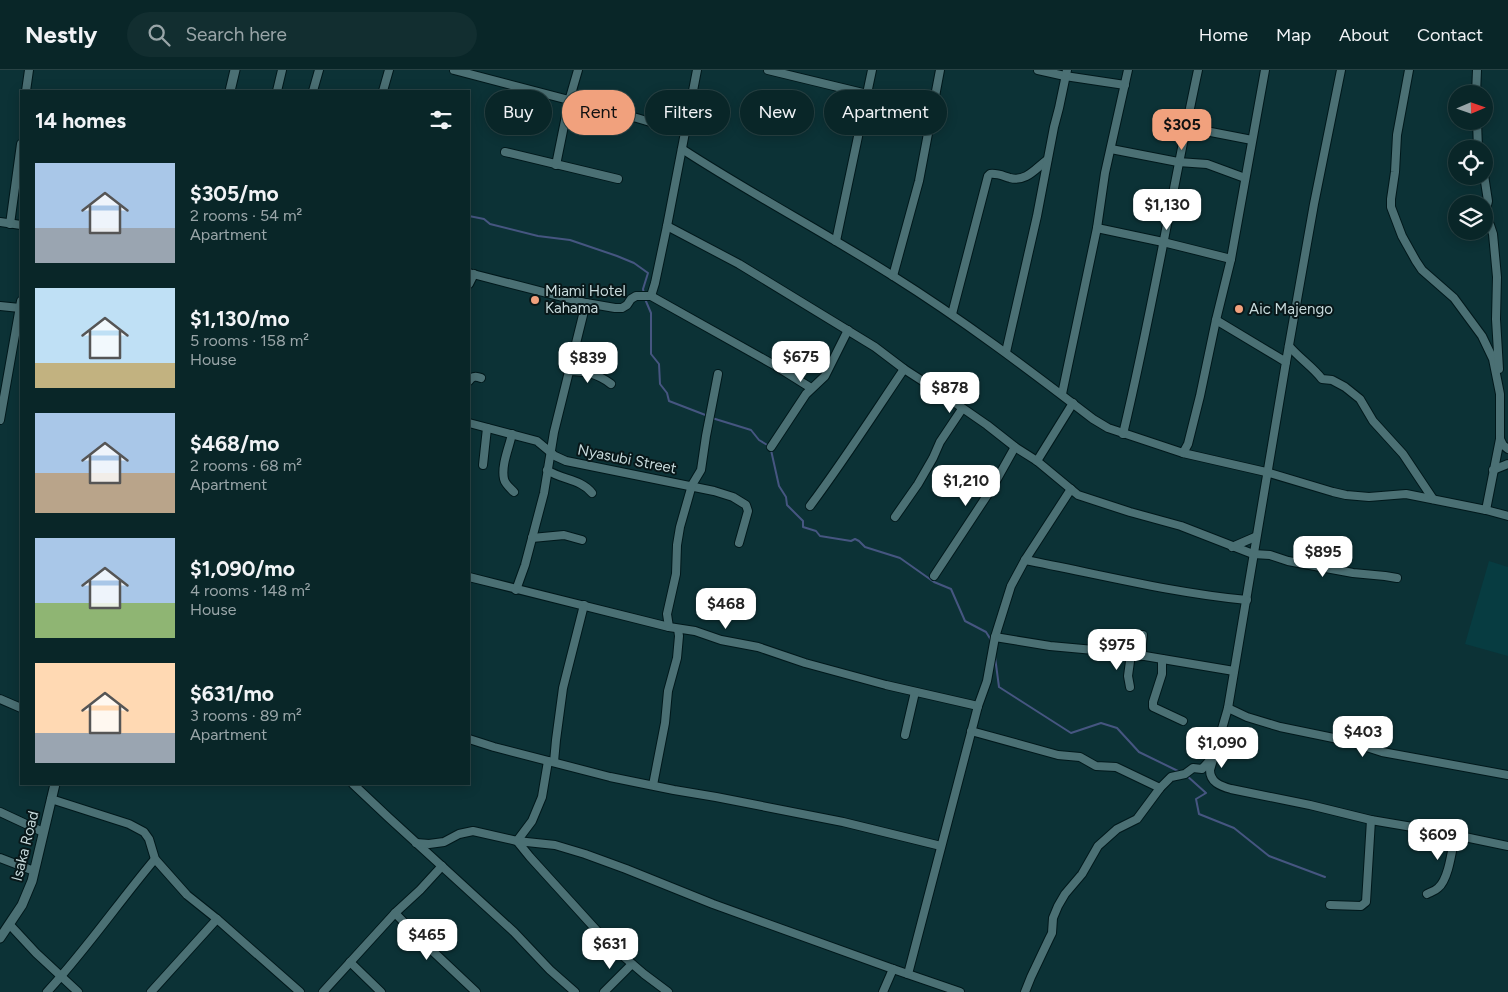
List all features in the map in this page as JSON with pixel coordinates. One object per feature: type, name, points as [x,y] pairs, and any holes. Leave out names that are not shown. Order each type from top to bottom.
[{"type":"street","points":[[26,90],[29,70]]},
{"type":"street","points":[[230,90],[234,70]]},
{"type":"street","points":[[277,90],[282,70]]},
{"type":"street","points":[[313,90],[319,70]]},
{"type":"street","points":[[383,90],[389,70]]},
{"type":"street","points":[[454,70],[562,99]]},
{"type":"street","points":[[572,90],[578,70]]},
{"type":"street","points":[[692,90],[696,70]]},
{"type":"street","points":[[768,70],[850,90]]},
{"type":"street","points":[[868,90],[872,70]]},
{"type":"street","points":[[893,276],[919,181],[940,70]]},
{"type":"street","points":[[1038,70],[1066,73],[1125,85]]},
{"type":"street","points":[[1062,394],[1097,228],[1105,173],[1128,70]]},
{"type":"street","points":[[1123,434],[1198,70]]},
{"type":"street","points":[[1183,453],[1188,444],[1200,396],[1231,259],[1265,70]]},
{"type":"street","points":[[1341,70],[1314,204],[1266,472],[1247,600],[1228,708],[1210,774],[1215,782],[1221,786],[1371,820],[1508,846]]},
{"type":"street","points":[[1409,70],[1397,135],[1396,172],[1391,207],[1402,236],[1422,270],[1454,298],[1482,336],[1493,359],[1500,394]]},
{"type":"street","points":[[1476,85],[1477,70]]},
{"type":"street","points":[[1006,352],[1037,216],[1066,73]]},
{"type":"street","points":[[1186,127],[1252,140]]},
{"type":"street","points":[[556,165],[562,135]]},
{"type":"street","points":[[650,296],[655,283],[667,226],[684,135]]},
{"type":"street","points":[[836,241],[858,135]]},
{"type":"street","points":[[682,149],[762,199],[836,241],[952,314],[1108,428],[1183,453],[1266,472],[1346,495],[1406,494],[1508,516]]},
{"type":"street","points":[[1111,149],[1178,162],[1207,164],[1245,178]]},
{"type":"street","points":[[10,224],[20,151]]},
{"type":"street","points":[[505,152],[618,179]]},
{"type":"street","points":[[952,314],[988,176],[996,174],[1020,179],[1024,178],[1047,160]]},
{"type":"street","points":[[1486,185],[1488,201],[1484,218],[1494,234],[1497,277],[1496,334],[1500,394],[1500,439],[1486,510]]},
{"type":"street","points":[[0,222],[20,225]]},
{"type":"street","points":[[667,226],[739,264],[875,347],[1037,461],[1078,495],[1181,526],[1253,554],[1270,555],[1288,561],[1353,573],[1397,578]]},
{"type":"street","points":[[1097,228],[1231,259]]},
{"type":"street","points":[[471,273],[586,304],[615,308],[622,308],[636,296],[650,296],[776,366],[811,388]]},
{"type":"street","points":[[516,590],[525,565],[544,492],[550,452],[586,304]]},
{"type":"street","points":[[0,306],[20,305]]},
{"type":"street","points":[[0,420],[20,310]]},
{"type":"street","points":[[1216,320],[1286,362]]},
{"type":"street","points":[[771,447],[800,402],[811,388],[825,376],[848,330]]},
{"type":"street","points":[[1289,346],[1322,379],[1332,380],[1345,387],[1360,399],[1373,421],[1408,461],[1433,499]]},
{"type":"street","points":[[810,506],[834,474],[904,369]]},
{"type":"street","points":[[569,372],[589,372],[611,384]]},
{"type":"street","points":[[669,627],[667,614],[676,574],[678,537],[692,485],[701,470],[718,374]]},
{"type":"street","points":[[470,380],[474,377],[481,378]]},
{"type":"street","points":[[1037,461],[1074,403]]},
{"type":"street","points":[[895,517],[918,484],[940,442],[962,409]]},
{"type":"street","name":"Nyasubi Street","points":[[470,423],[537,441],[555,456],[566,461],[692,485],[734,497],[746,506],[748,511],[739,542]]},
{"type":"street","points":[[483,465],[487,428]]},
{"type":"street","points":[[512,434],[505,462],[504,479],[514,492]]},
{"type":"street","points":[[1500,439],[1508,449]]},
{"type":"street","points":[[934,576],[992,488],[1015,447]]},
{"type":"street","points":[[1493,470],[1508,464]]},
{"type":"street","points":[[547,470],[562,478],[585,485],[592,494]]},
{"type":"street","points":[[908,974],[971,731],[987,681],[995,637],[1011,586],[1025,560],[1071,489]]},
{"type":"street","points":[[532,538],[564,535],[582,540]]},
{"type":"street","points":[[1232,547],[1256,537]]},
{"type":"street","points":[[1025,560],[1150,586],[1247,600]]},
{"type":"street","points":[[470,577],[669,627],[695,631],[721,640],[758,647],[915,692],[978,706]]},
{"type":"street","points":[[517,841],[532,821],[542,796],[556,740],[563,688],[584,605]]},
{"type":"street","points":[[653,785],[665,723],[668,691],[677,658],[678,629]]},
{"type":"street","points":[[1142,656],[1143,635]]},
{"type":"street","points":[[995,637],[1050,646],[1130,654],[1234,671]]},
{"type":"street","points":[[1130,654],[1128,676],[1130,687]]},
{"type":"street","points":[[1162,660],[1162,674],[1153,707],[1183,721]]},
{"type":"street","points":[[906,735],[915,692]]},
{"type":"street","points":[[0,699],[20,708]]},
{"type":"street","points":[[1228,708],[1247,717],[1348,741],[1382,752],[1508,775]]},
{"type":"street","points":[[971,731],[1058,755],[1080,758],[1096,766],[1116,767],[1160,788]]},
{"type":"street","points":[[470,739],[610,777],[834,820],[941,846]]},
{"type":"street","points":[[1025,992],[1052,933],[1053,918],[1065,894],[1082,874],[1098,846],[1117,830],[1137,819],[1160,788],[1171,777],[1185,774],[1193,768],[1202,769],[1214,756]]},
{"type":"street","name":"Isaka Road","points":[[0,938],[22,905],[32,881],[55,785]]},
{"type":"street","points":[[354,785],[514,932],[550,970],[575,992]]},
{"type":"street","points":[[51,800],[129,824],[144,832],[149,839],[155,859],[188,895],[300,992]]},
{"type":"street","points":[[0,812],[44,832]]},
{"type":"street","points":[[1330,905],[1363,905],[1366,902],[1371,820]]},
{"type":"street","points":[[416,843],[444,842],[459,834],[472,831],[517,841],[555,845],[585,854],[713,904],[960,992]]},
{"type":"street","points":[[1428,894],[1438,889],[1442,883],[1455,835]]},
{"type":"street","points":[[517,841],[609,944],[668,992]]},
{"type":"street","points":[[0,858],[34,871]]},
{"type":"street","points":[[47,992],[155,859]]},
{"type":"street","points":[[323,992],[395,913],[442,866]]},
{"type":"street","points":[[395,913],[476,992]]},
{"type":"street","points":[[151,992],[217,919]]},
{"type":"street","points":[[10,925],[78,992]]},
{"type":"street","points":[[350,962],[381,992]]},
{"type":"street","points":[[604,992],[632,964]]},
{"type":"street","points":[[883,992],[893,969]]},
{"type":"street","points":[[158,985],[165,992]]},
{"type":"shaded area","points":[[1489,561],[1508,567],[1508,656],[1465,644]]},
{"type":"waterway","points":[[470,216],[484,219],[490,224],[538,236],[570,240],[634,263],[648,273],[643,289],[644,294]]},
{"type":"waterway","points":[[645,299],[651,313],[651,354],[659,364],[660,384],[667,393],[669,401],[708,416]]},
{"type":"waterway","points":[[712,418],[751,430],[759,440],[769,446]]},
{"type":"waterway","points":[[771,450],[779,486],[786,497],[787,505],[803,521],[803,527],[816,531],[820,536],[851,541],[855,539],[865,547],[900,558],[934,582],[951,589],[965,621],[986,632],[991,640]]},
{"type":"waterway","points":[[995,657],[999,687],[1071,733],[1101,723],[1117,728],[1139,752],[1180,772]]},
{"type":"waterway","points":[[1186,775],[1206,793],[1196,799],[1199,814],[1234,828],[1269,856],[1325,877]]},
{"type":"place","name":"Miami Hotel Kahama","points":[[535,300]]},
{"type":"place","name":"Aic Majengo","points":[[1239,309]]}]
